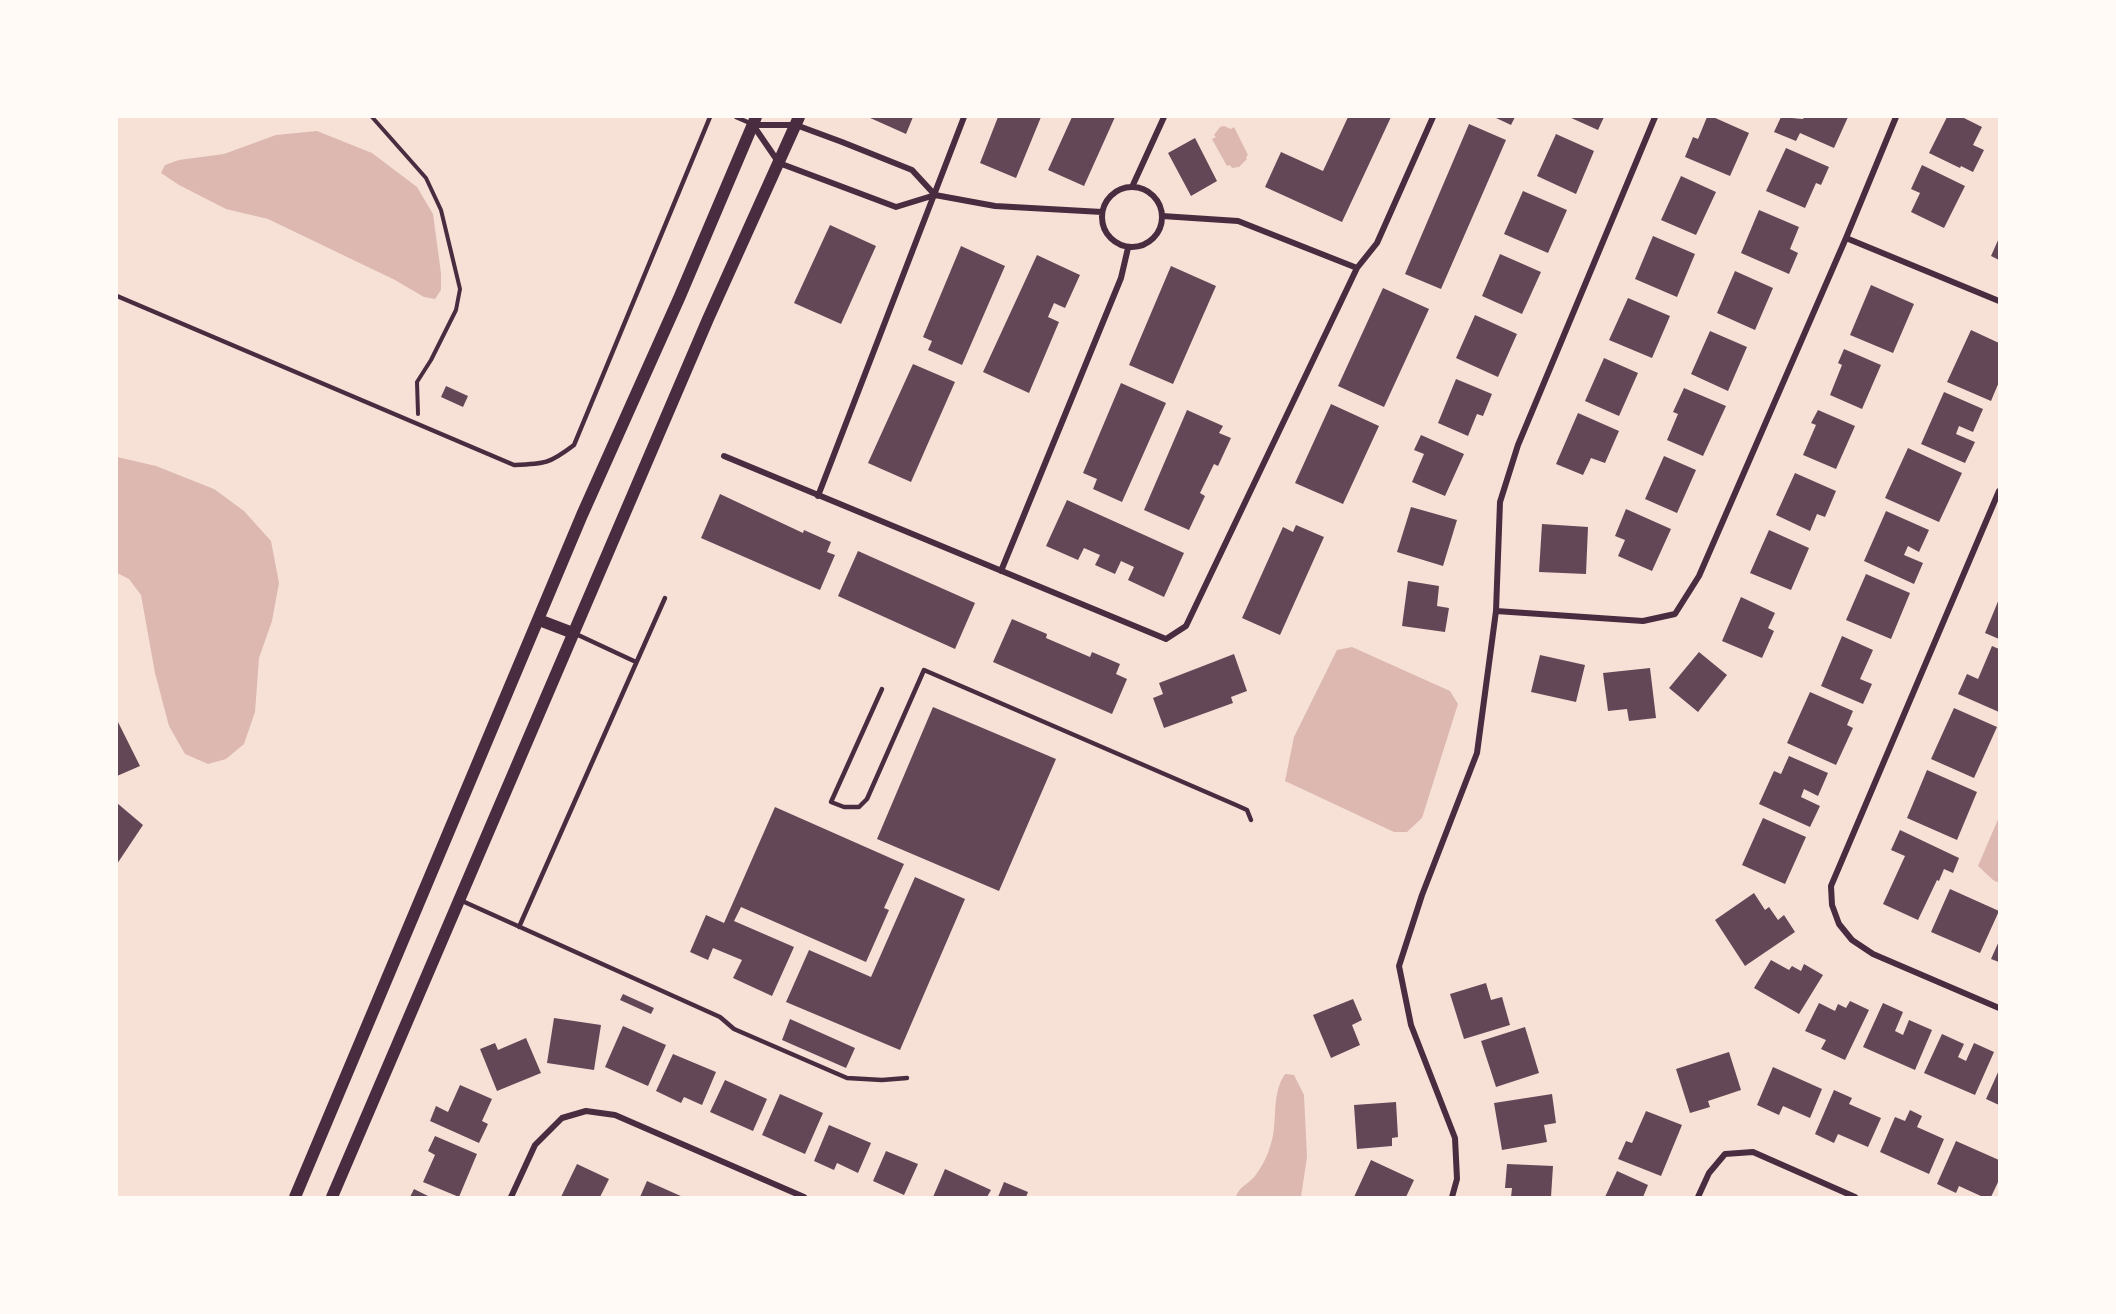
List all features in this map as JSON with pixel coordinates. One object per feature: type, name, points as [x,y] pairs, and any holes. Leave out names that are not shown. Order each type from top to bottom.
[{"type":"main road","points":[[295,1197],[582,515],[755,121]]},
{"type":"main road","points":[[332,1197],[708,320],[798,121]]},
{"type":"main road","points":[[539,620],[573,633]]},
{"type":"street","points":[[818,496],[964,117]]},
{"type":"street","points":[[1132,187],[1164,117]]},
{"type":"street","points":[[724,456],[1166,639],[1186,626],[1357,268],[1377,243],[1433,117]]},
{"type":"street","points":[[1452,1197],[1457,1179],[1455,1138],[1411,1025],[1399,966],[1422,895],[1478,753],[1496,611],[1500,501],[1518,446],[1655,117]]},
{"type":"street","points":[[1496,611],[1643,621],[1676,614],[1699,576],[1896,117]]},
{"type":"street","points":[[935,195],[912,170],[798,121],[755,121],[779,163],[896,207],[935,195],[995,206],[1102,212]]},
{"type":"street","points":[[1132,187],[1145,190],[1154,196],[1161,207],[1162,216],[1160,230],[1151,239],[1142,246],[1128,248],[1119,245],[1110,237],[1104,228],[1102,212],[1112,196],[1122,189],[1132,187]]},
{"type":"street","points":[[1162,216],[1238,221],[1357,268]]},
{"type":"street","points":[[1846,238],[1999,301]]},
{"type":"street","points":[[1001,571],[1121,278],[1128,248]]},
{"type":"street","points":[[1999,491],[1831,886],[1832,904],[1839,924],[1852,940],[1873,954],[1999,1008]]},
{"type":"street","points":[[511,1197],[535,1145],[562,1118],[586,1112],[615,1115],[804,1197]]},
{"type":"street","points":[[1698,1197],[1709,1173],[1725,1154],[1753,1152],[1855,1197]]},
{"type":"lane","points":[[117,296],[514,465],[553,461],[574,446],[710,117]]},
{"type":"lane","points":[[736,117],[755,121]]},
{"type":"lane","points":[[519,927],[664,598]]},
{"type":"lane","points":[[573,633],[636,662]]},
{"type":"lane","points":[[882,688],[831,802],[844,807],[859,807],[867,799],[924,670],[1247,810],[1251,820]]},
{"type":"lane","points":[[459,900],[720,1017],[734,1029],[847,1078],[882,1080],[907,1078]]},
{"type":"path","points":[[372,117],[426,178],[441,210],[460,289],[456,310],[431,360],[417,382],[418,424]]},
{"type":"shaded area","points":[[1220,127],[1231,129],[1234,127],[1248,155],[1239,167],[1227,166],[1212,139],[1216,137],[1214,135]]},
{"type":"shaded area","points":[[317,131],[372,153],[417,187],[433,214],[441,273],[441,290],[435,299],[424,297],[395,280],[268,219],[226,209],[161,173],[165,165],[179,160],[224,154],[276,135]]},
{"type":"shaded area","points":[[117,457],[156,466],[214,489],[244,511],[271,541],[279,583],[272,621],[259,658],[255,712],[244,744],[226,759],[208,764],[185,754],[169,726],[155,673],[141,595],[129,579],[117,573]]},
{"type":"shaded area","points":[[1352,647],[1450,691],[1458,704],[1422,818],[1407,832],[1394,832],[1285,781],[1294,737],[1337,650]]},
{"type":"shaded area","points":[[1999,817],[1999,883],[1978,866]]},
{"type":"shaded area","points":[[1285,1074],[1294,1075],[1304,1095],[1307,1157],[1301,1197],[1236,1197],[1239,1191],[1255,1176],[1267,1155],[1273,1138],[1280,1082]]},
{"type":"building","points":[[868,117],[913,117],[906,134]]},
{"type":"building","points":[[998,117],[1041,117],[1016,178],[980,163]]},
{"type":"building","points":[[1072,117],[1115,117],[1084,186],[1048,170]]},
{"type":"building","points":[[1348,117],[1391,117],[1342,222],[1265,187],[1281,152],[1323,171]]},
{"type":"building","points":[[1494,117],[1515,117],[1511,125]]},
{"type":"building","points":[[1569,117],[1604,117],[1598,130]]},
{"type":"building","points":[[1707,117],[1713,117],[1749,133],[1730,176],[1685,157],[1693,137],[1698,139]]},
{"type":"building","points":[[1781,117],[1803,119],[1804,117],[1848,117],[1834,148],[1800,133],[1796,141],[1774,132]]},
{"type":"building","points":[[1947,117],[1962,117],[1982,127],[1973,145],[1984,150],[1973,172],[1929,153]]},
{"type":"building","points":[[1469,124],[1506,140],[1441,289],[1405,274]]},
{"type":"building","points":[[1556,134],[1594,151],[1576,194],[1537,176]]},
{"type":"building","points":[[1195,138],[1217,181],[1191,196],[1168,153]]},
{"type":"building","points":[[1786,148],[1829,167],[1821,185],[1816,183],[1805,208],[1766,191]]},
{"type":"building","points":[[1922,165],[1965,186],[1944,228],[1911,212],[1920,193],[1911,189]]},
{"type":"building","points":[[1681,176],[1716,192],[1696,235],[1661,220]]},
{"type":"building","points":[[1523,191],[1567,210],[1548,253],[1504,234]]},
{"type":"building","points":[[1759,210],[1799,227],[1790,249],[1798,253],[1789,274],[1741,253]]},
{"type":"building","points":[[830,225],[876,246],[841,324],[794,303]]},
{"type":"building","points":[[1653,236],[1695,254],[1677,297],[1635,279]]},
{"type":"building","points":[[1999,238],[1999,260],[1991,256]]},
{"type":"building","points":[[961,246],[1005,266],[962,365],[928,350],[932,341],[923,337]]},
{"type":"building","points":[[1500,254],[1541,272],[1522,314],[1482,296]]},
{"type":"building","points":[[1037,255],[1080,275],[1065,308],[1054,303],[1048,317],[1059,322],[1029,393],[983,372]]},
{"type":"building","points":[[1171,266],[1216,286],[1173,384],[1129,365]]},
{"type":"building","points":[[1735,271],[1773,288],[1755,330],[1717,313]]},
{"type":"building","points":[[1871,285],[1914,304],[1893,353],[1850,335]]},
{"type":"building","points":[[1383,288],[1429,309],[1384,407],[1338,386]]},
{"type":"building","points":[[1628,298],[1670,316],[1652,358],[1609,340]]},
{"type":"building","points":[[1475,315],[1517,334],[1498,377],[1456,358]]},
{"type":"building","points":[[1971,330],[1999,343],[1999,382],[1991,401],[1947,382]]},
{"type":"building","points":[[1710,331],[1747,347],[1728,391],[1691,374]]},
{"type":"building","points":[[1844,349],[1881,365],[1862,409],[1830,395],[1842,365],[1838,363]]},
{"type":"building","points":[[1604,358],[1638,373],[1619,416],[1585,401]]},
{"type":"building","points":[[913,364],[955,382],[911,482],[868,463]]},
{"type":"building","points":[[1456,379],[1492,394],[1483,416],[1477,414],[1468,436],[1438,423]]},
{"type":"building","points":[[1121,383],[1166,403],[1122,502],[1093,489],[1097,479],[1083,473]]},
{"type":"building","points":[[446,386],[468,396],[463,407],[441,397]]},
{"type":"building","points":[[1684,388],[1726,406],[1703,456],[1667,440],[1678,414],[1673,412]]},
{"type":"building","points":[[1944,392],[1983,409],[1973,432],[1959,426],[1956,434],[1975,442],[1965,463],[1921,444]]},
{"type":"building","points":[[1331,404],[1379,426],[1343,504],[1295,483]]},
{"type":"building","points":[[1187,410],[1223,426],[1219,433],[1231,438],[1218,466],[1214,464],[1200,493],[1205,496],[1189,530],[1144,510]]},
{"type":"building","points":[[1818,410],[1855,426],[1836,469],[1803,455],[1816,425],[1811,423]]},
{"type":"building","points":[[1578,413],[1619,431],[1605,463],[1591,458],[1583,475],[1556,464]]},
{"type":"building","points":[[1421,435],[1464,454],[1445,496],[1412,482],[1424,454],[1414,450]]},
{"type":"building","points":[[1908,448],[1962,473],[1939,522],[1885,498]]},
{"type":"building","points":[[1664,456],[1696,470],[1677,513],[1645,499]]},
{"type":"building","points":[[1795,473],[1836,491],[1825,517],[1817,514],[1810,531],[1776,515]]},
{"type":"building","points":[[720,494],[803,533],[804,530],[831,542],[827,552],[835,555],[820,590],[701,538]]},
{"type":"building","points":[[1067,500],[1184,553],[1164,597],[1128,580],[1134,567],[1121,561],[1115,574],[1095,565],[1100,555],[1084,548],[1078,560],[1046,546]]},
{"type":"building","points":[[1411,507],[1457,520],[1443,566],[1397,552]]},
{"type":"building","points":[[1626,509],[1671,529],[1652,571],[1618,556],[1625,540],[1615,536]]},
{"type":"building","points":[[1886,511],[1929,530],[1919,552],[1908,546],[1904,555],[1923,563],[1914,584],[1864,561]]},
{"type":"building","points":[[1542,524],[1588,527],[1586,574],[1539,572]]},
{"type":"building","points":[[1296,525],[1324,537],[1280,635],[1242,618],[1283,527],[1293,532]]},
{"type":"building","points":[[1769,530],[1809,548],[1791,590],[1750,573]]},
{"type":"building","points":[[858,551],[975,603],[955,649],[838,596]]},
{"type":"building","points":[[1866,574],[1910,593],[1891,639],[1846,620]]},
{"type":"building","points":[[1408,581],[1439,586],[1437,606],[1449,608],[1445,632],[1402,626]]},
{"type":"building","points":[[1741,597],[1775,613],[1768,628],[1774,631],[1762,658],[1722,641]]},
{"type":"building","points":[[1999,599],[1999,639],[1985,633]]},
{"type":"building","points":[[1012,619],[1047,634],[1046,638],[1090,657],[1092,652],[1120,664],[1116,674],[1127,679],[1112,714],[993,662]]},
{"type":"building","points":[[1842,636],[1873,650],[1860,679],[1872,684],[1863,704],[1821,686]]},
{"type":"building","points":[[1992,646],[1999,649],[1999,712],[1958,694],[1967,674],[1978,679]]},
{"type":"building","points":[[1699,652],[1727,675],[1698,712],[1669,688]]},
{"type":"building","points":[[1234,654],[1247,691],[1231,697],[1233,703],[1164,728],[1153,698],[1163,694],[1159,683]]},
{"type":"building","points":[[1540,655],[1585,665],[1576,702],[1531,692]]},
{"type":"building","points":[[1650,668],[1656,718],[1629,721],[1627,709],[1608,711],[1603,673]]},
{"type":"building","points":[[1810,692],[1853,711],[1847,725],[1853,728],[1836,765],[1787,743]]},
{"type":"building","points":[[933,707],[1056,759],[999,891],[877,839]]},
{"type":"building","points":[[1954,708],[1997,727],[1974,778],[1931,759]]},
{"type":"building","points":[[117,720],[140,766],[117,776]]},
{"type":"building","points":[[1789,756],[1828,773],[1818,796],[1804,789],[1801,797],[1820,806],[1810,827],[1759,804],[1774,771],[1781,774]]},
{"type":"building","points":[[1927,770],[1977,792],[1957,840],[1907,818]]},
{"type":"building","points":[[117,803],[143,825],[117,864]]},
{"type":"building","points":[[775,807],[904,864],[884,908],[889,910],[866,962],[741,907],[734,921],[794,947],[772,996],[733,978],[742,960],[713,948],[708,960],[690,952],[706,915],[724,923]]},
{"type":"building","points":[[1763,818],[1806,837],[1785,884],[1742,865]]},
{"type":"building","points":[[1900,830],[1959,858],[1953,873],[1944,869],[1918,920],[1883,904],[1905,856],[1891,850]]},
{"type":"building","points":[[915,877],[965,899],[900,1050],[786,1002],[809,950],[871,977]]},
{"type":"building","points":[[1950,889],[1999,911],[1980,953],[1931,932]]},
{"type":"building","points":[[1754,893],[1765,910],[1769,907],[1778,920],[1784,915],[1795,932],[1745,966],[1715,920]]},
{"type":"building","points":[[1999,941],[1999,962],[1991,959]]},
{"type":"building","points":[[1771,960],[1789,970],[1792,966],[1801,971],[1804,964],[1823,975],[1799,1014],[1754,988]]},
{"type":"building","points":[[1486,983],[1491,1000],[1502,997],[1510,1025],[1464,1039],[1450,994]]},
{"type":"building","points":[[623,994],[654,1008],[651,1014],[620,1000]]},
{"type":"building","points":[[1353,999],[1362,1020],[1352,1025],[1360,1045],[1331,1058],[1313,1015]]},
{"type":"building","points":[[1850,1001],[1869,1010],[1845,1060],[1821,1049],[1826,1040],[1805,1031],[1819,1003],[1835,1011],[1838,1004],[1846,1008]]},
{"type":"building","points":[[1883,1003],[1903,1012],[1895,1031],[1903,1035],[1909,1020],[1932,1030],[1915,1070],[1863,1047]]},
{"type":"building","points":[[554,1018],[601,1025],[594,1070],[547,1063]]},
{"type":"building","points":[[790,1019],[855,1048],[846,1068],[782,1040]]},
{"type":"building","points":[[623,1026],[666,1045],[648,1086],[605,1067]]},
{"type":"building","points":[[1525,1027],[1539,1073],[1496,1087],[1481,1041]]},
{"type":"building","points":[[1942,1034],[1964,1044],[1958,1057],[1966,1061],[1974,1043],[1994,1052],[1975,1095],[1924,1073]]},
{"type":"building","points":[[526,1038],[541,1073],[497,1091],[480,1049],[495,1043],[498,1050]]},
{"type":"building","points":[[1729,1052],[1741,1090],[1708,1101],[1710,1107],[1690,1113],[1676,1069]]},
{"type":"building","points":[[673,1054],[716,1072],[702,1105],[684,1097],[681,1103],[656,1091]]},
{"type":"building","points":[[1773,1067],[1822,1089],[1810,1118],[1783,1106],[1779,1115],[1757,1105]]},
{"type":"building","points":[[1999,1070],[1999,1105],[1986,1099]]},
{"type":"building","points":[[725,1080],[767,1099],[753,1131],[710,1112]]},
{"type":"building","points":[[460,1085],[492,1099],[482,1121],[488,1124],[479,1143],[430,1121],[436,1106],[448,1112]]},
{"type":"building","points":[[1834,1090],[1852,1098],[1849,1104],[1881,1118],[1868,1147],[1838,1134],[1834,1143],[1815,1134]]},
{"type":"building","points":[[780,1094],[823,1113],[805,1154],[762,1135]]},
{"type":"building","points":[[1552,1094],[1556,1123],[1544,1125],[1547,1142],[1502,1150],[1494,1103]]},
{"type":"building","points":[[1396,1102],[1398,1137],[1392,1138],[1392,1146],[1357,1149],[1354,1105]]},
{"type":"building","points":[[1910,1110],[1922,1116],[1917,1127],[1944,1139],[1929,1174],[1880,1152],[1895,1117],[1905,1121]]},
{"type":"building","points":[[1646,1111],[1682,1125],[1661,1176],[1618,1159],[1626,1141],[1632,1143]]},
{"type":"building","points":[[829,1125],[871,1143],[858,1173],[837,1163],[834,1170],[814,1161]]},
{"type":"building","points":[[435,1136],[477,1154],[459,1197],[423,1182],[435,1155],[428,1151]]},
{"type":"building","points":[[1956,1141],[1999,1160],[1999,1180],[1991,1197],[1983,1197],[1959,1186],[1956,1193],[1937,1184]]},
{"type":"building","points":[[886,1151],[918,1164],[904,1195],[873,1181]]},
{"type":"building","points":[[1371,1160],[1414,1180],[1406,1197],[1354,1197]]},
{"type":"building","points":[[577,1164],[609,1179],[600,1197],[561,1197]]},
{"type":"building","points":[[1507,1164],[1553,1166],[1551,1197],[1511,1197],[1512,1188],[1505,1188]]},
{"type":"building","points":[[945,1169],[991,1190],[987,1197],[933,1197]]},
{"type":"building","points":[[1617,1171],[1648,1185],[1643,1197],[1605,1197]]},
{"type":"building","points":[[647,1181],[683,1197],[640,1197]]},
{"type":"building","points":[[1004,1182],[1028,1192],[1026,1197],[998,1197]]},
{"type":"building","points":[[414,1189],[430,1197],[410,1197]]}]
